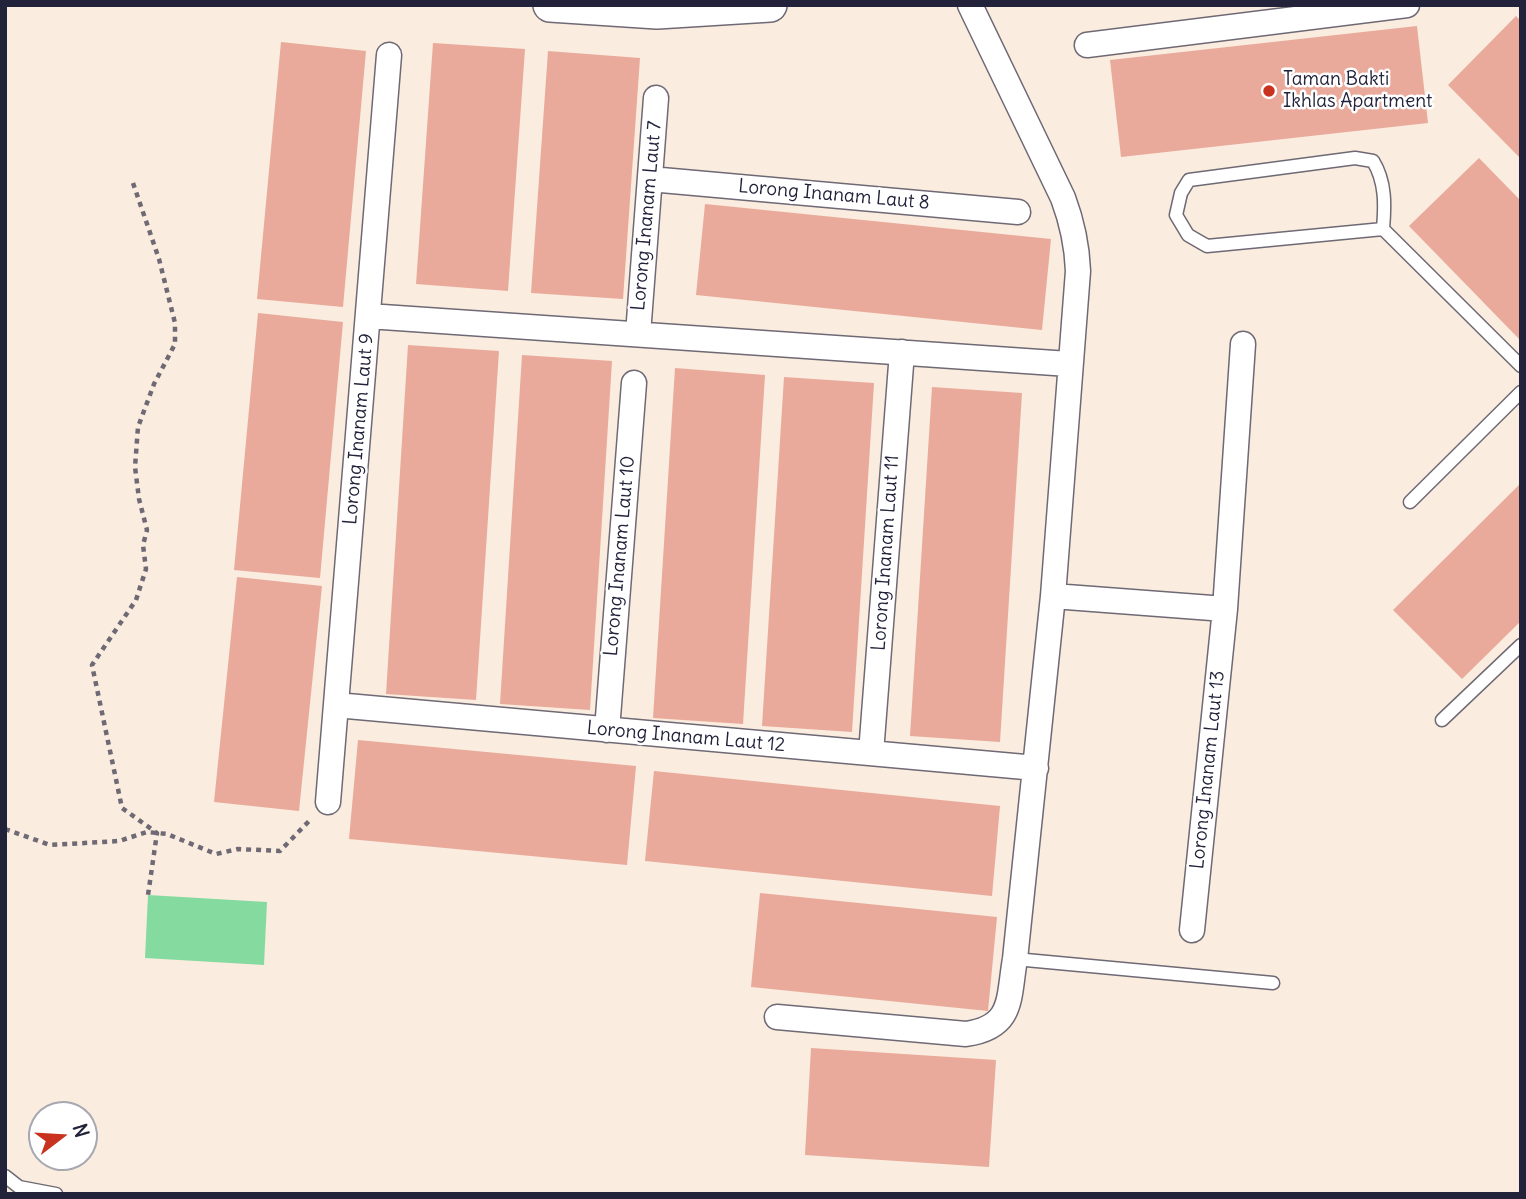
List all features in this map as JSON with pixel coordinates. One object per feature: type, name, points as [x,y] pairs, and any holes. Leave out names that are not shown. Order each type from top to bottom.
[{"type":"main road","points":[[550,5],[657,12],[770,5]]},
{"type":"street","points":[[777,1017],[966,1034],[984,1032],[996,1025],[1006,1012],[1015,959],[1053,596],[1078,271],[1077,247],[1063,198],[970,5]]},
{"type":"street","points":[[1087,45],[1407,5]]},
{"type":"street","name":"Lorong Inanam Laut 9","points":[[328,802],[389,55]]},
{"type":"street","name":"Lorong Inanam Laut 7","points":[[638,334],[656,98]]},
{"type":"street","name":"Lorong Inanam Laut 8","points":[[650,179],[1017,212]]},
{"type":"street","points":[[368,316],[1069,364]]},
{"type":"street","name":"Lorong Inanam Laut 13","points":[[1192,930],[1225,609],[1243,344]]},
{"type":"street","name":"Lorong Inanam Laut 11","points":[[871,753],[902,352]]},
{"type":"street","name":"Lorong Inanam Laut 10","points":[[607,730],[634,383]]},
{"type":"street","points":[[1053,596],[1225,609]]},
{"type":"street","name":"Lorong Inanam Laut 12","points":[[336,705],[1035,768]]},
{"type":"lane","points":[[1383,229],[1207,246],[1188,235],[1176,215],[1181,193],[1189,180],[1355,158],[1373,161],[1379,171],[1385,202],[1383,229],[1521,366]]},
{"type":"lane","points":[[1410,502],[1521,392]]},
{"type":"lane","points":[[1442,720],[1521,645]]},
{"type":"lane","points":[[1015,959],[1273,983]]},
{"type":"lane","points":[[5,1176],[19,1187],[56,1194]]},
{"type":"path","points":[[133,183],[159,258],[175,323],[175,344],[138,427],[135,467],[147,530],[143,545],[146,569],[136,600],[92,665],[122,808],[157,833]]},
{"type":"path","points":[[5,829],[50,845],[120,841],[147,832],[167,834],[216,853],[238,849],[280,851],[328,802]]},
{"type":"path","points":[[148,895],[157,833]]},
{"type":"green space","points":[[148,895],[267,902],[264,965],[145,958]]},
{"type":"building","name":"Taman Bakti Ikhlas Apartment","points":[[1516,16],[1521,21],[1521,159],[1448,85]]},
{"type":"building","name":"Taman Bakti Ikhlas Apartment","points":[[1417,26],[1428,123],[1121,157],[1110,60]]},
{"type":"building","points":[[281,42],[366,51],[343,307],[257,299]]},
{"type":"building","points":[[433,43],[525,49],[508,291],[416,284]]},
{"type":"building","points":[[548,51],[640,58],[623,299],[531,293]]},
{"type":"building","points":[[1479,158],[1521,201],[1521,341],[1409,226]]},
{"type":"building","points":[[705,204],[1051,239],[1042,330],[696,295]]},
{"type":"building","points":[[258,313],[343,322],[320,578],[234,570]]},
{"type":"building","points":[[408,345],[499,351],[476,700],[386,694]]},
{"type":"building","points":[[522,355],[612,361],[590,710],[500,704]]},
{"type":"building","points":[[675,368],[765,375],[743,724],[653,718]]},
{"type":"building","points":[[784,377],[874,383],[852,732],[762,726]]},
{"type":"building","points":[[932,387],[1022,393],[1000,742],[910,736]]},
{"type":"building","points":[[1521,483],[1521,621],[1462,679],[1393,610]]},
{"type":"building","points":[[237,577],[322,586],[299,811],[214,802]]},
{"type":"building","points":[[358,740],[636,766],[627,865],[349,839]]},
{"type":"building","points":[[654,771],[1000,806],[992,896],[645,861]]},
{"type":"building","points":[[760,893],[997,917],[988,1011],[751,987]]},
{"type":"building","points":[[811,1048],[996,1060],[989,1167],[805,1155]]},
{"type":"place","name":"Taman Bakti Ikhlas Apartment","points":[[1269,91]]}]
